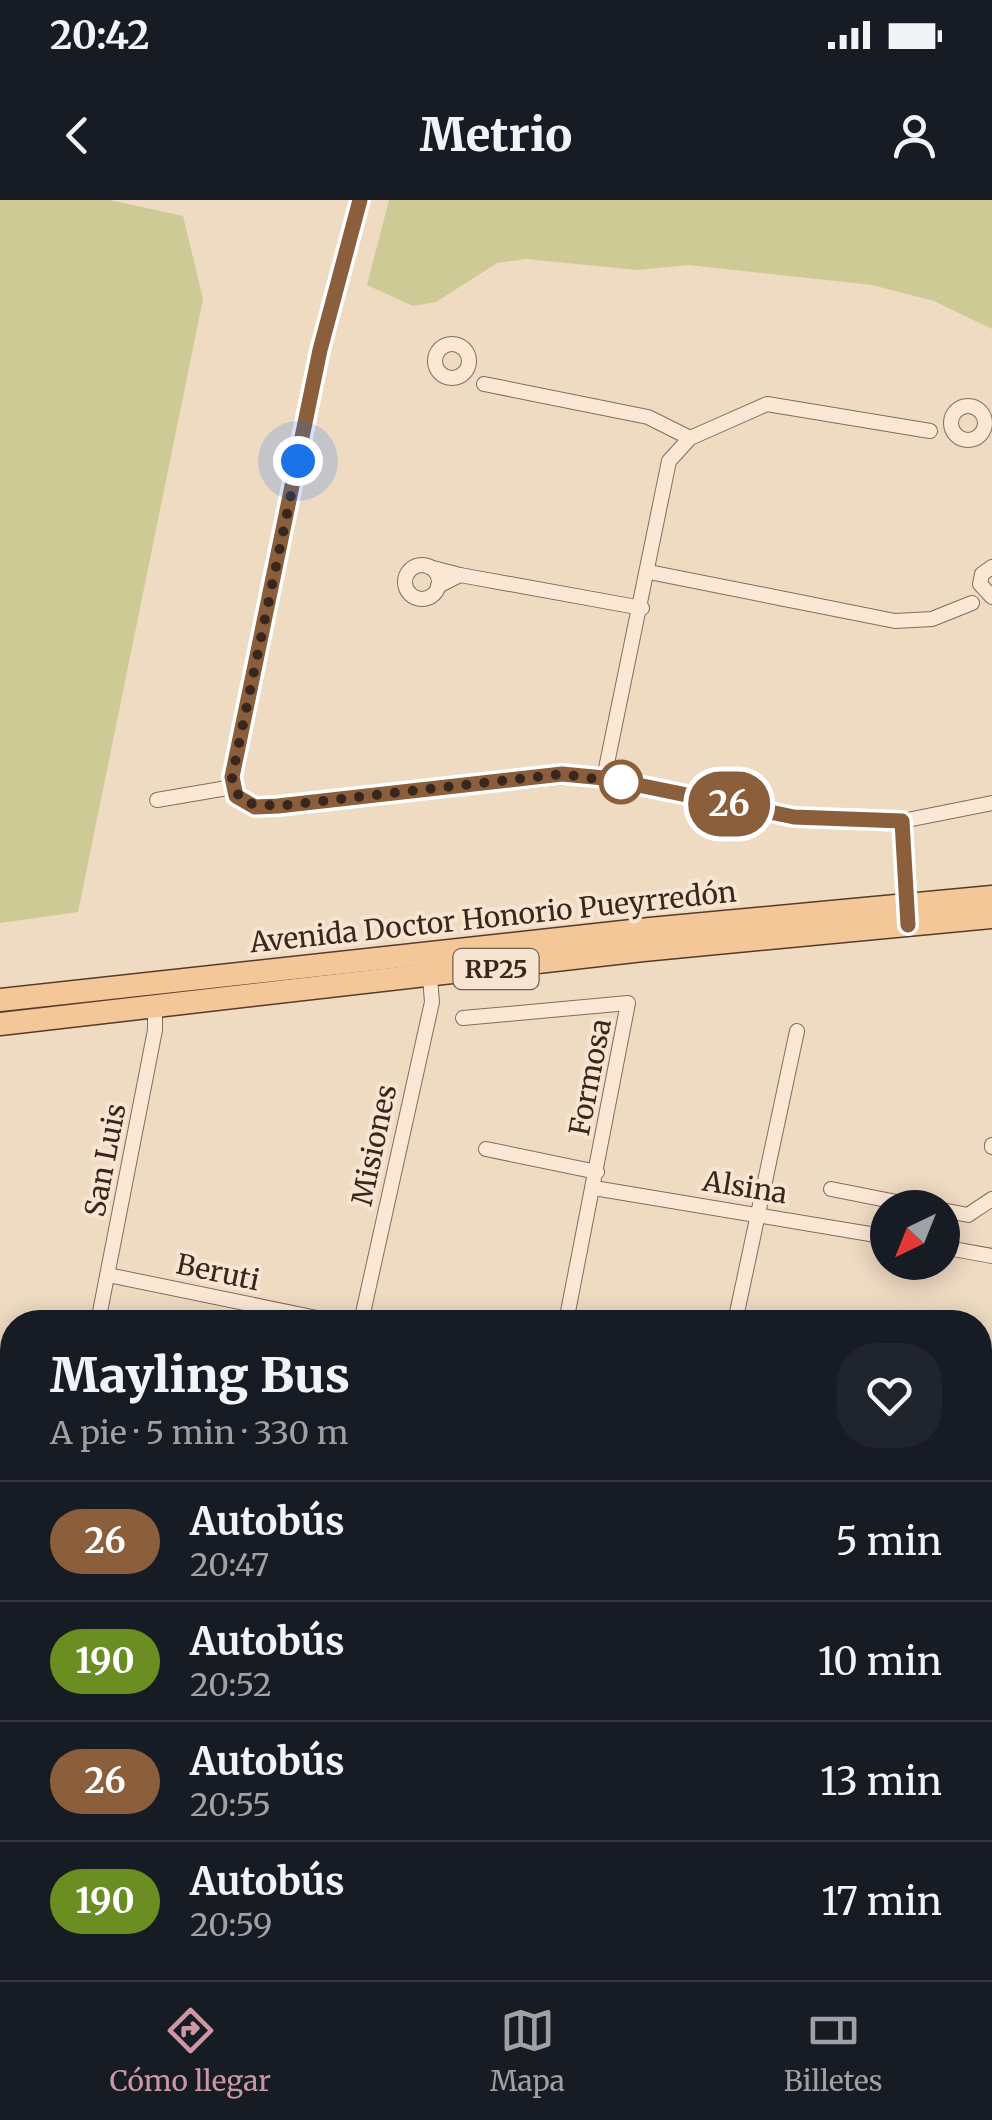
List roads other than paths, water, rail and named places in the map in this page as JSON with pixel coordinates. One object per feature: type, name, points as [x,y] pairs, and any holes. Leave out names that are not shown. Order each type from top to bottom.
[{"type":"main road","name":"Avenida Doctor Honorio Pueyrredón","points":[[0,1024],[430,978],[908,914],[992,897]]},
{"type":"main road","name":"Avenida Doctor Honorio Pueyrredón","points":[[0,1000],[908,914],[992,917]]},
{"type":"street","points":[[360,200],[320,350],[233,787],[244,803],[266,807],[562,774],[604,778],[794,817],[902,821],[992,803]]},
{"type":"street","points":[[484,384],[468,365],[464,349],[454,344],[443,347],[436,355],[436,366],[442,375],[452,378],[648,417],[690,438]]},
{"type":"street","points":[[452,378],[463,374],[468,365]]},
{"type":"street","points":[[604,778],[642,608],[669,461],[690,438],[767,404],[961,439],[977,438],[984,418],[967,406],[930,431]]},
{"type":"street","points":[[951,420],[953,431],[961,439]]},
{"type":"street","points":[[460,575],[422,599],[405,588],[408,572],[429,567],[642,608]]},
{"type":"street","points":[[429,567],[437,574],[438,586]]},
{"type":"street","points":[[972,603],[982,574],[992,567]]},
{"type":"street","points":[[649,572],[895,622],[932,619],[992,598],[980,584]]},
{"type":"street","points":[[158,800],[233,787]]},
{"type":"street","points":[[902,821],[904,843]]},
{"type":"street","name":"Misiones","points":[[364,1310],[432,1002],[430,978]]},
{"type":"street","name":"Formosa","points":[[464,1018],[628,1004],[569,1310]]},
{"type":"street","name":"San Luis","points":[[101,1310],[156,1030],[155,1007]]},
{"type":"street","points":[[738,1310],[797,1031]]},
{"type":"street","points":[[486,1149],[597,1172]]},
{"type":"street","name":"Alsina","points":[[594,1188],[870,1234]]},
{"type":"street","points":[[831,1188],[870,1196]]},
{"type":"street","points":[[960,1214],[968,1216],[992,1199]]},
{"type":"street","points":[[960,1250],[992,1256]]},
{"type":"street","name":"Beruti","points":[[108,1276],[277,1310]]},
{"type":"lane","points":[[904,843],[908,914]]}]
